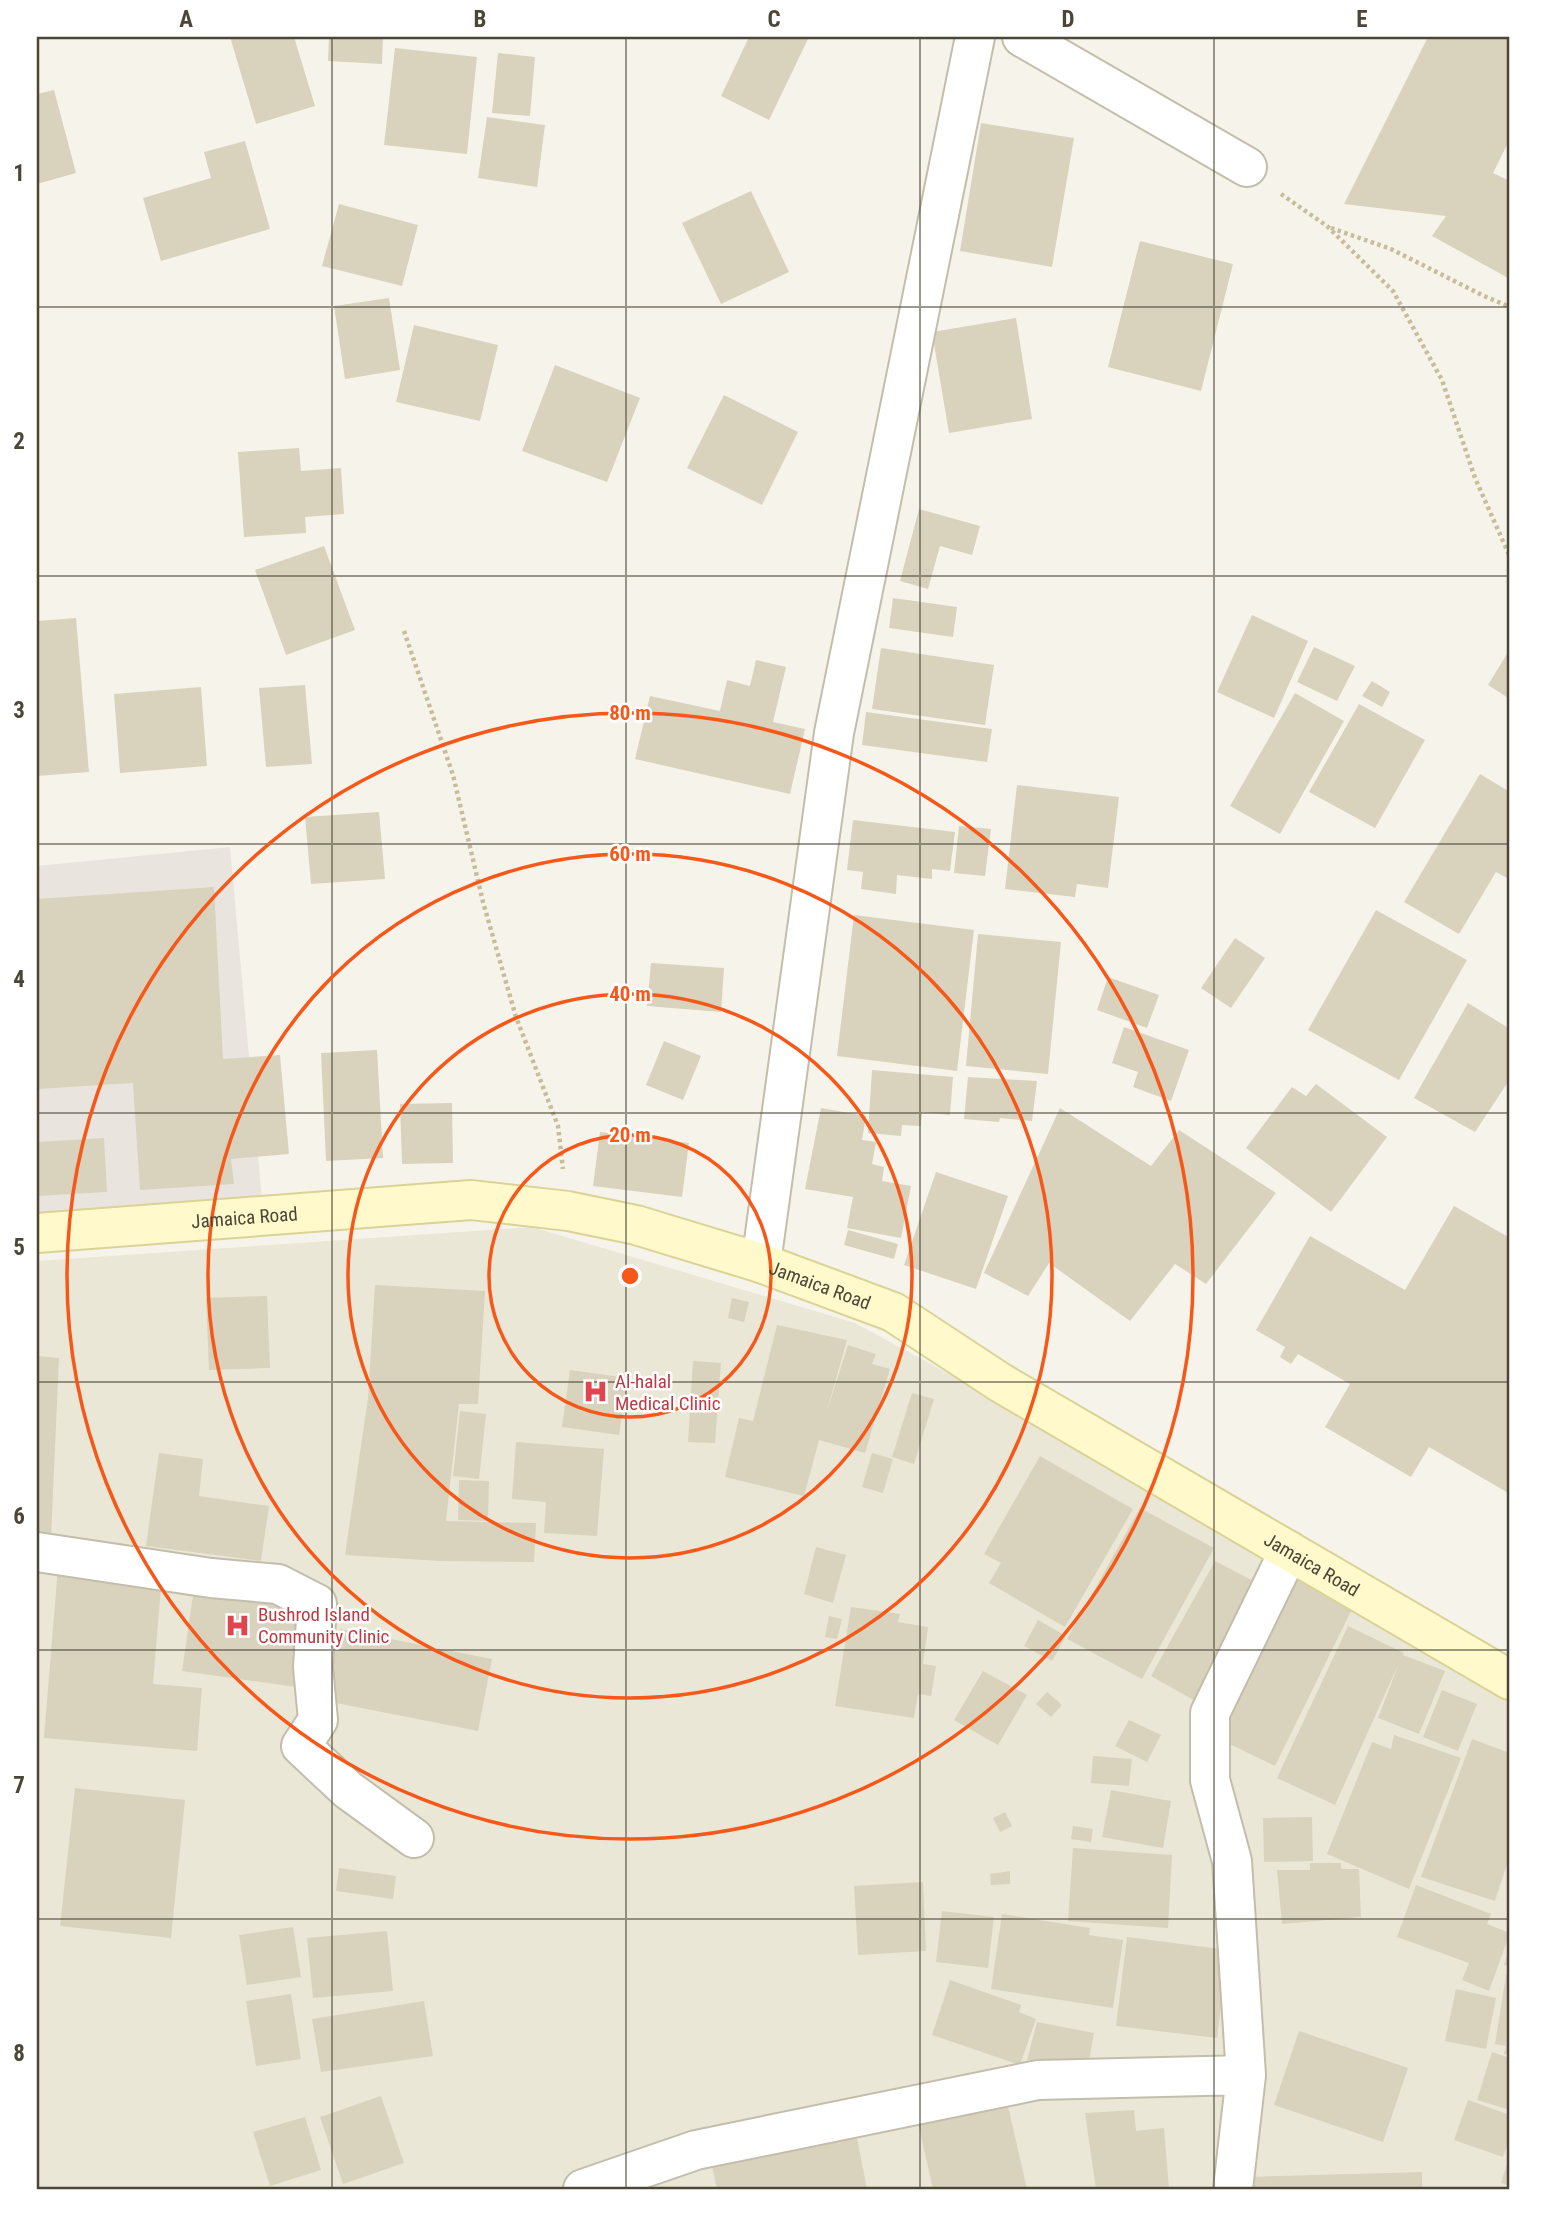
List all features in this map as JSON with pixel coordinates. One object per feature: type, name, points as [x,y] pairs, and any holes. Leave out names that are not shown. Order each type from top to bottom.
[{"type":"street","points":[[761,1263],[834,733],[975,37]]},
{"type":"street","points":[[1022,37],[1247,167]]},
{"type":"street","name":"Jamaica Road","points":[[37,1233],[471,1200],[568,1211],[636,1225],[761,1263],[893,1312],[1001,1382],[1510,1680]]},
{"type":"street","points":[[1233,2189],[1246,2075],[1231,1861],[1210,1780],[1210,1713],[1289,1551]]},
{"type":"street","points":[[37,1552],[211,1578],[278,1584],[317,1604],[313,1667],[318,1720],[301,1746],[348,1790],[414,1838]]},
{"type":"street","points":[[583,2189],[696,2150],[1038,2080],[1246,2075]]},
{"type":"path","points":[[1247,167],[1288,200],[1327,226],[1393,291],[1442,380],[1475,478],[1510,557]]},
{"type":"path","points":[[1327,226],[1391,249],[1510,307]]},
{"type":"path","points":[[404,631],[453,775],[483,902],[516,1017],[558,1126],[568,1211]]},
{"type":"shaded area","points":[[230,847],[262,1199],[37,1216],[37,866]]},
{"type":"shaded area","points":[[532,1227],[855,1323],[1510,1678],[1510,2189],[37,2189],[37,1261]]},
{"type":"building","points":[[230,37],[294,37],[315,106],[256,124]]},
{"type":"building","points":[[329,37],[383,37],[382,64],[328,61]]},
{"type":"building","points":[[749,37],[809,37],[769,120],[721,96]]},
{"type":"building","points":[[1428,37],[1504,37],[1510,40],[1510,139],[1493,173],[1510,181],[1510,279],[1432,236],[1446,216],[1344,204]]},
{"type":"building","points":[[395,48],[477,57],[467,154],[384,145]]},
{"type":"building","points":[[498,53],[535,57],[530,116],[492,113]]},
{"type":"building","points":[[54,90],[76,173],[37,184],[37,94]]},
{"type":"building","points":[[487,117],[545,125],[537,187],[478,178]]},
{"type":"building","points":[[981,123],[1074,138],[1052,267],[960,251]]},
{"type":"building","points":[[245,141],[270,229],[161,261],[143,198],[211,178],[204,152]]},
{"type":"building","points":[[751,191],[789,272],[721,304],[682,223]]},
{"type":"building","points":[[339,204],[418,225],[402,286],[322,266]]},
{"type":"building","points":[[1140,241],[1233,264],[1201,391],[1108,367]]},
{"type":"building","points":[[389,298],[400,370],[345,379],[334,306]]},
{"type":"building","points":[[1016,318],[1032,419],[949,433],[932,332]]},
{"type":"building","points":[[414,325],[498,345],[480,421],[396,402]]},
{"type":"building","points":[[555,365],[640,398],[607,482],[522,451]]},
{"type":"building","points":[[724,395],[798,432],[762,505],[687,468]]},
{"type":"building","points":[[299,448],[301,471],[341,468],[344,514],[305,517],[306,533],[244,537],[238,452]]},
{"type":"building","points":[[919,509],[980,526],[972,555],[940,546],[928,589],[900,581]]},
{"type":"building","points":[[324,546],[355,630],[286,655],[255,570]]},
{"type":"building","points":[[893,598],[957,607],[953,637],[889,628]]},
{"type":"building","points":[[1252,615],[1308,641],[1274,718],[1217,692]]},
{"type":"building","points":[[76,618],[89,772],[37,776],[37,621]]},
{"type":"building","points":[[1314,647],[1355,666],[1337,701],[1297,682]]},
{"type":"building","points":[[881,648],[994,665],[985,725],[872,709]]},
{"type":"building","points":[[1510,649],[1510,699],[1488,685]]},
{"type":"building","points":[[756,660],[786,667],[773,722],[805,729],[790,794],[635,759],[650,696],[720,711],[727,680],[750,686]]},
{"type":"building","points":[[1372,681],[1390,692],[1382,707],[1362,696]]},
{"type":"building","points":[[305,685],[312,764],[266,767],[259,688]]},
{"type":"building","points":[[201,687],[207,766],[120,773],[114,694]]},
{"type":"building","points":[[1295,693],[1344,721],[1280,834],[1230,806]]},
{"type":"building","points":[[1359,704],[1425,740],[1375,828],[1309,792]]},
{"type":"building","points":[[866,712],[992,729],[987,762],[862,745]]},
{"type":"building","points":[[1480,774],[1510,792],[1510,873],[1507,878],[1496,872],[1459,934],[1404,902]]},
{"type":"building","points":[[1017,785],[1119,797],[1108,888],[1077,884],[1075,897],[1005,889]]},
{"type":"building","points":[[379,812],[385,879],[311,884],[305,817]]},
{"type":"building","points":[[853,820],[955,832],[950,871],[932,869],[932,879],[897,875],[896,894],[861,889],[863,872],[847,870]]},
{"type":"building","points":[[959,826],[991,829],[985,876],[954,873]]},
{"type":"building","points":[[214,887],[223,1059],[280,1055],[289,1154],[231,1159],[234,1184],[140,1190],[133,1083],[37,1089],[37,899]]},
{"type":"building","points":[[1376,910],[1467,960],[1399,1080],[1308,1030]]},
{"type":"building","points":[[854,915],[974,930],[957,1071],[837,1056]]},
{"type":"building","points":[[978,934],[1061,942],[1048,1074],[966,1066]]},
{"type":"building","points":[[1235,938],[1265,958],[1231,1008],[1201,988]]},
{"type":"building","points":[[651,963],[724,968],[721,1012],[647,1006]]},
{"type":"building","points":[[1108,977],[1159,995],[1147,1028],[1097,1010]]},
{"type":"building","points":[[1468,1003],[1510,1029],[1510,1079],[1475,1132],[1414,1098]]},
{"type":"building","points":[[1124,1027],[1189,1050],[1171,1101],[1133,1087],[1138,1072],[1112,1063]]},
{"type":"building","points":[[664,1041],[701,1056],[683,1100],[646,1085]]},
{"type":"building","points":[[377,1050],[383,1158],[326,1161],[321,1053]]},
{"type":"building","points":[[872,1070],[953,1077],[950,1115],[922,1112],[921,1126],[902,1125],[901,1136],[868,1133]]},
{"type":"building","points":[[968,1077],[1037,1081],[1032,1121],[964,1119]]},
{"type":"building","points":[[1316,1084],[1387,1137],[1331,1212],[1246,1148],[1292,1087],[1306,1096]]},
{"type":"building","points":[[452,1103],[453,1163],[402,1164],[400,1104]]},
{"type":"building","points":[[821,1108],[866,1116],[862,1140],[876,1142],[872,1164],[884,1167],[882,1181],[911,1186],[901,1238],[847,1228],[853,1197],[805,1189]]},
{"type":"building","points":[[1060,1108],[1151,1166],[1179,1130],[1276,1193],[1206,1284],[1175,1264],[1130,1321],[1049,1263],[1028,1296],[984,1273]]},
{"type":"building","points":[[600,1132],[689,1143],[682,1197],[593,1186]]},
{"type":"building","points":[[104,1138],[107,1192],[37,1196],[37,1142]]},
{"type":"building","points":[[936,1172],[1008,1196],[976,1289],[904,1265]]},
{"type":"building","points":[[1454,1206],[1510,1238],[1510,1494],[1429,1447],[1411,1477],[1325,1427],[1350,1384],[1298,1354],[1291,1364],[1280,1357],[1285,1347],[1256,1330],[1310,1236],[1405,1290]]},
{"type":"building","points":[[848,1230],[898,1244],[894,1259],[844,1245]]},
{"type":"building","points":[[375,1285],[485,1291],[478,1404],[459,1404],[446,1521],[536,1523],[534,1562],[440,1561],[345,1555],[368,1398]]},
{"type":"building","points":[[267,1296],[270,1368],[209,1370],[206,1298]]},
{"type":"building","points":[[732,1298],[749,1302],[744,1322],[728,1318]]},
{"type":"building","points":[[777,1325],[847,1340],[826,1414],[848,1345],[876,1354],[872,1364],[890,1369],[865,1453],[819,1440],[804,1496],[725,1477],[739,1418],[753,1421]]},
{"type":"building","points":[[37,1356],[59,1358],[51,1538],[37,1538]]},
{"type":"building","points":[[693,1361],[721,1363],[715,1443],[688,1442]]},
{"type":"building","name":"Al-halal Medical Clinic","points":[[570,1370],[628,1378],[619,1435],[562,1427]]},
{"type":"building","points":[[912,1393],[934,1399],[914,1464],[892,1457]]},
{"type":"building","points":[[460,1411],[486,1414],[479,1479],[453,1476]]},
{"type":"building","points":[[516,1442],[604,1449],[597,1536],[544,1533],[546,1502],[512,1499]]},
{"type":"building","points":[[159,1453],[203,1459],[199,1496],[269,1506],[261,1561],[146,1546]]},
{"type":"building","points":[[872,1453],[893,1459],[883,1493],[862,1487]]},
{"type":"building","points":[[1040,1456],[1133,1509],[1065,1627],[989,1583],[1001,1563],[984,1554]]},
{"type":"building","points":[[459,1480],[489,1481],[488,1521],[458,1520]]},
{"type":"building","points":[[1140,1508],[1214,1548],[1142,1679],[1067,1639]]},
{"type":"building","points":[[816,1547],[846,1555],[833,1603],[804,1594]]},
{"type":"building","points":[[1215,1561],[1263,1586],[1199,1703],[1151,1676]]},
{"type":"building","points":[[58,1567],[162,1575],[153,1684],[202,1688],[197,1751],[44,1738]]},
{"type":"building","points":[[1291,1576],[1356,1601],[1275,1766],[1217,1738]]},
{"type":"building","name":"Bushrod Island Community Clinic","points":[[194,1588],[308,1604],[296,1687],[182,1671]]},
{"type":"building","points":[[851,1607],[900,1614],[898,1622],[928,1627],[923,1664],[936,1666],[931,1696],[918,1694],[914,1718],[835,1706]]},
{"type":"building","points":[[829,1616],[842,1619],[837,1639],[825,1637]]},
{"type":"building","points":[[1038,1620],[1066,1636],[1052,1661],[1024,1646]]},
{"type":"building","points":[[1348,1626],[1404,1653],[1403,1655],[1445,1671],[1419,1734],[1378,1718],[1399,1663],[1335,1805],[1277,1778]]},
{"type":"building","points":[[340,1629],[492,1659],[478,1731],[326,1701]]},
{"type":"building","points":[[983,1671],[1027,1695],[998,1745],[954,1720]]},
{"type":"building","points":[[1442,1690],[1477,1704],[1458,1751],[1423,1737]]},
{"type":"building","points":[[1047,1692],[1062,1705],[1051,1717],[1036,1704]]},
{"type":"building","points":[[1129,1720],[1161,1735],[1147,1762],[1115,1746]]},
{"type":"building","points":[[1394,1735],[1461,1758],[1409,1889],[1327,1854],[1372,1742],[1391,1749]]},
{"type":"building","points":[[1472,1739],[1510,1753],[1510,1855],[1495,1901],[1421,1877]]},
{"type":"building","points":[[1093,1756],[1132,1759],[1129,1786],[1091,1783]]},
{"type":"building","points":[[75,1788],[185,1800],[171,1938],[60,1926]]},
{"type":"building","points":[[1111,1790],[1171,1801],[1163,1848],[1102,1837]]},
{"type":"building","points":[[1005,1812],[1012,1826],[1000,1832],[993,1818]]},
{"type":"building","points":[[1312,1817],[1313,1861],[1264,1862],[1263,1818]]},
{"type":"building","points":[[1073,1826],[1093,1829],[1091,1842],[1071,1839]]},
{"type":"building","points":[[1073,1848],[1172,1855],[1168,1928],[1068,1921]]},
{"type":"building","points":[[1310,1863],[1341,1863],[1341,1869],[1359,1869],[1361,1917],[1282,1924],[1277,1870],[1310,1870]]},
{"type":"building","points":[[339,1868],[396,1876],[393,1899],[336,1891]]},
{"type":"building","points":[[1010,1871],[1010,1884],[991,1885],[990,1874]]},
{"type":"building","points":[[923,1882],[926,1951],[858,1955],[854,1886]]},
{"type":"building","points":[[1416,1885],[1491,1914],[1487,1924],[1510,1933],[1489,1991],[1462,1980],[1469,1963],[1397,1937]]},
{"type":"building","points":[[942,1911],[994,1917],[988,1968],[936,1962]]},
{"type":"building","points":[[1002,1914],[1090,1928],[1089,1935],[1123,1940],[1113,2008],[991,1989]]},
{"type":"building","points":[[293,1927],[301,1977],[247,1985],[239,1935]]},
{"type":"building","points":[[387,1931],[393,1991],[313,1998],[307,1938]]},
{"type":"building","points":[[1127,1937],[1228,1950],[1217,2038],[1116,2026]]},
{"type":"building","points":[[1510,1946],[1510,1967],[1504,1965]]},
{"type":"building","points":[[1506,1975],[1510,1976],[1510,2055],[1504,2054],[1506,2046],[1495,2044]]},
{"type":"building","points":[[950,1980],[1021,2005],[1019,2012],[1036,2019],[1020,2065],[932,2035]]},
{"type":"building","points":[[1456,1989],[1496,1998],[1486,2049],[1445,2041]]},
{"type":"building","points":[[291,1994],[301,2059],[256,2066],[246,2001]]},
{"type":"building","points":[[424,2001],[433,2056],[321,2072],[312,2019]]},
{"type":"building","points":[[1037,2022],[1094,2033],[1087,2072],[1027,2060]]},
{"type":"building","points":[[1299,2031],[1408,2068],[1383,2142],[1274,2105]]},
{"type":"building","points":[[1492,2052],[1510,2058],[1510,2110],[1477,2100]]},
{"type":"building","points":[[1005,2093],[1027,2189],[933,2189],[916,2114]]},
{"type":"building","points":[[381,2096],[404,2163],[343,2184],[320,2117]]},
{"type":"building","points":[[1468,2100],[1510,2115],[1510,2137],[1503,2157],[1454,2140]]},
{"type":"building","points":[[1134,2110],[1136,2131],[1164,2128],[1169,2189],[1096,2189],[1085,2113]]},
{"type":"building","points":[[305,2117],[321,2170],[270,2186],[253,2132]]},
{"type":"building","points":[[857,2138],[867,2189],[717,2189],[712,2166]]},
{"type":"building","points":[[1510,2155],[1510,2186],[1501,2183]]},
{"type":"building","points":[[1422,2172],[1422,2189],[1246,2189],[1246,2177]]},
{"type":"place","name":"Al-halal Medical Clinic","points":[[595,1392]]},
{"type":"place","name":"Bushrod Island Community Clinic","points":[[238,1625]]}]
